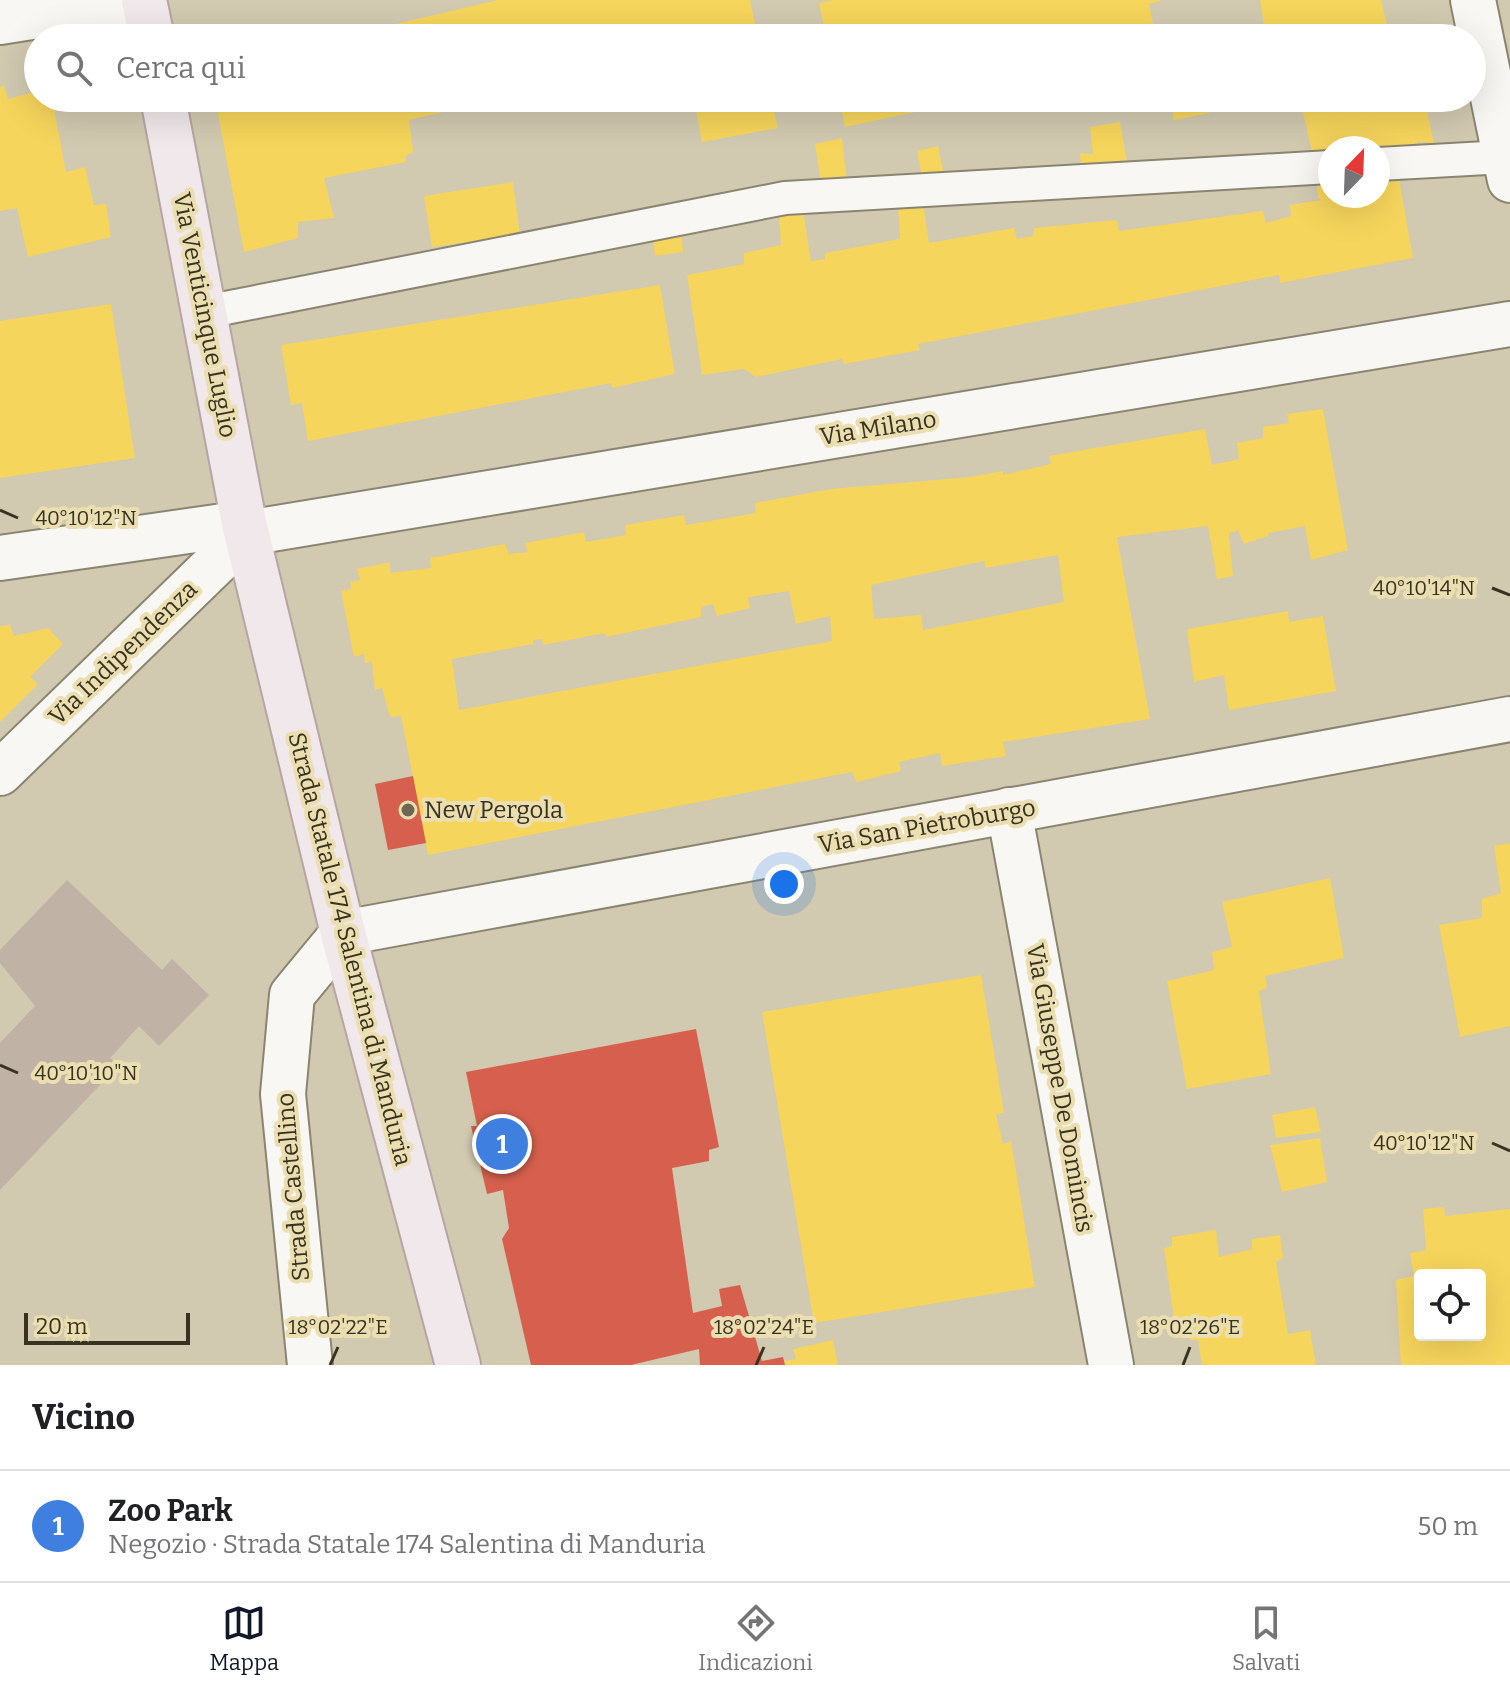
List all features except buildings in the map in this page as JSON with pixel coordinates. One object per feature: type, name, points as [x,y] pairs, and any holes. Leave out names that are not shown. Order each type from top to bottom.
[{"type":"main road","points":[[142,0],[148,24]]},
{"type":"main road","name":"Via Venticinque Luglio","points":[[166,112],[246,528]]},
{"type":"main road","name":"Strada Statale 174 Salentina di Manduria","points":[[246,528],[343,933],[458,1365]]},
{"type":"street","points":[[0,22],[142,0]]},
{"type":"street","points":[[1473,0],[1478,24]]},
{"type":"street","points":[[1486,62],[1508,168]]},
{"type":"street","name":"Via Milano","points":[[0,558],[246,528],[1510,324]]},
{"type":"street","name":"Via Indipendenza","points":[[0,773],[246,528]]},
{"type":"street","name":"Via San Pietroburgo","points":[[343,933],[1510,719]]},
{"type":"street","name":"Via Giuseppe De Domincis","points":[[1009,810],[1111,1365]]},
{"type":"street","name":"Strada Castellino","points":[[310,1365],[283,1094],[292,995],[343,933]]},
{"type":"lane","points":[[1390,164],[1508,168]]},
{"type":"lane","points":[[205,312],[785,198],[1318,168]]},
{"type":"place","name":"New Pergola","points":[[408,810]]},
{"type":"place","name":"Zoo Park","points":[[502,1144]]}]
